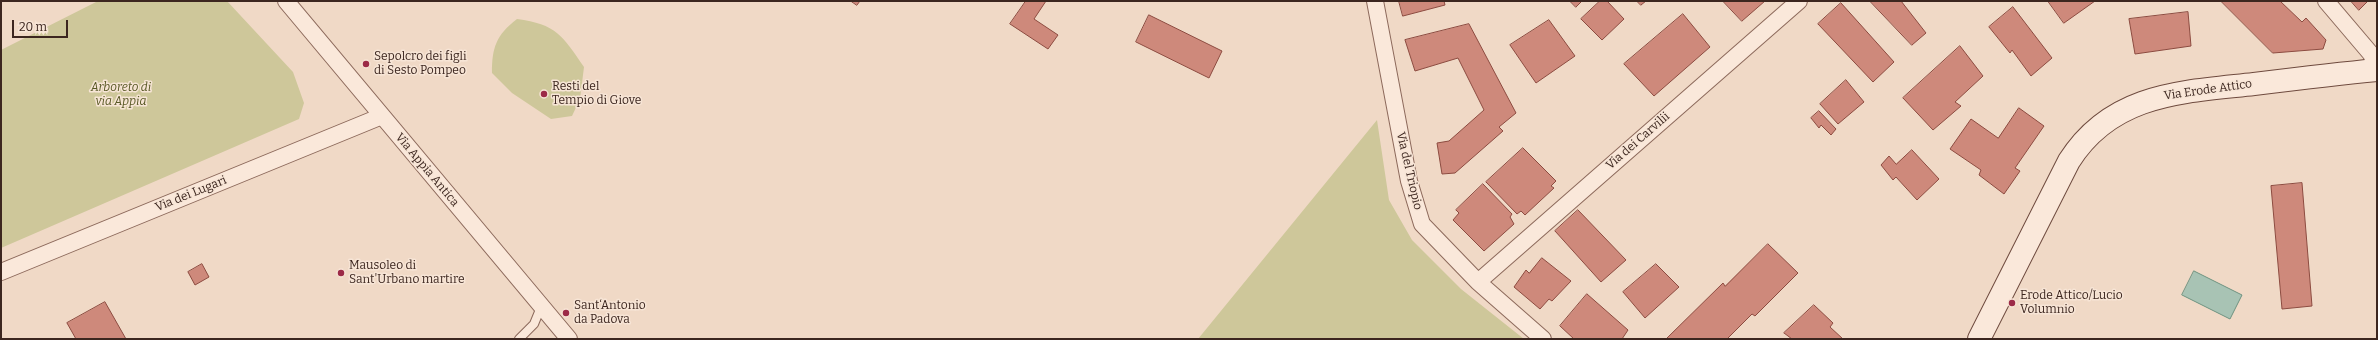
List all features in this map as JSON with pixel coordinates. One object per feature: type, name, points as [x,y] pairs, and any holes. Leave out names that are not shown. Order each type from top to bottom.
[{"type":"main road","name":"Via Erode Attico","points":[[1979,339],[2069,161],[2086,137],[2107,120],[2141,103],[2178,93],[2377,69]]},
{"type":"street","name":"Via Appia Antica","points":[[286,1],[568,339]]},
{"type":"street","name":"Via del Triopio","points":[[1375,1],[1409,181],[1422,224],[1478,282],[1543,339]]},
{"type":"street","name":"Via dei Carvilii","points":[[1478,282],[1799,1]]},
{"type":"street","points":[[2326,1],[2371,54],[2377,69]]},
{"type":"street","name":"Via dei Lugari","points":[[1,272],[382,116]]},
{"type":"lane","points":[[519,339],[534,324],[541,307]]},
{"type":"green space","name":"Arboreto di via Appia","points":[[98,1],[227,1],[293,72],[304,103],[299,119],[1,248],[1,50]]},
{"type":"green space","points":[[517,19],[541,24],[557,33],[570,47],[584,67],[580,99],[572,116],[551,119],[512,93],[492,73],[494,49],[504,31]]},
{"type":"green space","points":[[1377,120],[1389,200],[1412,240],[1461,289],[1524,339],[1198,339]]},
{"type":"shaded area","points":[[2194,271],[2242,295],[2230,319],[2182,295]]},
{"type":"building","points":[[851,1],[860,1],[857,5]]},
{"type":"building","points":[[1026,1],[1046,1],[1034,19],[1058,35],[1048,49],[1010,24]]},
{"type":"building","points":[[1399,1],[1444,1],[1445,5],[1403,16]]},
{"type":"building","points":[[1570,1],[1582,1],[1576,7]]},
{"type":"building","points":[[1600,1],[1607,1],[1624,19],[1602,40],[1581,19]]},
{"type":"building","points":[[1637,1],[1646,1],[1641,5]]},
{"type":"building","points":[[1723,1],[1765,1],[1742,21]]},
{"type":"building","points":[[1870,1],[1901,1],[1926,33],[1912,45]]},
{"type":"building","points":[[2048,1],[2095,1],[2064,23]]},
{"type":"building","points":[[2221,1],[2280,1],[2302,22],[2306,18],[2326,40],[2323,49],[2273,53]]},
{"type":"building","points":[[2351,1],[2368,1],[2359,10]]},
{"type":"building","points":[[1841,3],[1894,62],[1873,82],[1818,24]]},
{"type":"building","points":[[2013,7],[2052,58],[2031,76],[2012,50],[2010,53],[1989,27]]},
{"type":"building","points":[[2188,12],[2191,46],[2135,54],[2129,19]]},
{"type":"building","points":[[1683,14],[1710,47],[1654,96],[1624,64]]},
{"type":"building","points":[[1149,15],[1222,51],[1209,78],[1136,42]]},
{"type":"building","points":[[1549,20],[1575,56],[1536,83],[1510,45]]},
{"type":"building","points":[[1469,24],[1516,113],[1499,127],[1503,131],[1455,173],[1442,174],[1437,143],[1449,141],[1484,110],[1458,58],[1415,71],[1405,40]]},
{"type":"building","points":[[1960,46],[1983,76],[1955,102],[1961,106],[1933,130],[1903,98]]},
{"type":"building","points":[[1846,80],[1864,102],[1838,124],[1820,104]]},
{"type":"building","points":[[2019,108],[2044,126],[2015,168],[2020,171],[2004,194],[1979,175],[1981,170],[1950,149],[1971,119],[1998,138]]},
{"type":"building","points":[[1819,111],[1836,129],[1831,135],[1821,125],[1819,128],[1811,118]]},
{"type":"building","points":[[1523,148],[1556,181],[1551,186],[1554,188],[1525,215],[1521,211],[1517,214],[1486,182]]},
{"type":"building","points":[[1912,150],[1939,179],[1917,200],[1896,177],[1893,180],[1881,165],[1889,156],[1896,164]]},
{"type":"building","points":[[2302,183],[2312,306],[2282,309],[2271,186]]},
{"type":"building","points":[[1483,184],[1512,214],[1510,217],[1514,224],[1484,251],[1453,220],[1459,213],[1456,210]]},
{"type":"building","points":[[1578,210],[1626,260],[1601,282],[1555,231]]},
{"type":"building","points":[[1768,244],[1798,273],[1755,316],[1752,314],[1727,339],[1666,339],[1723,283],[1725,286]]},
{"type":"building","points":[[1542,258],[1571,281],[1552,301],[1549,299],[1540,309],[1514,287],[1526,270],[1529,273]]},
{"type":"building","points":[[202,264],[209,277],[195,285],[188,272]]},
{"type":"building","points":[[1656,264],[1679,287],[1645,318],[1623,292]]},
{"type":"building","points":[[1587,294],[1628,330],[1622,339],[1574,339],[1560,326]]},
{"type":"building","points":[[105,302],[126,339],[76,339],[67,323]]},
{"type":"building","points":[[1814,305],[1833,323],[1830,327],[1843,339],[1792,339],[1784,333]]},
{"type":"place","name":"Sepolcro dei figli di Sesto Pompeo","points":[[366,64]]},
{"type":"place","name":"Resti del Tempio di Giove","points":[[544,94]]},
{"type":"place","name":"Mausoleo di Sant'Urbano martire","points":[[341,273]]},
{"type":"place","name":"Erode Attico/Lucio Volumnio","points":[[2012,303]]},
{"type":"place","name":"Sant‘Antonio da Padova","points":[[566,313]]}]
